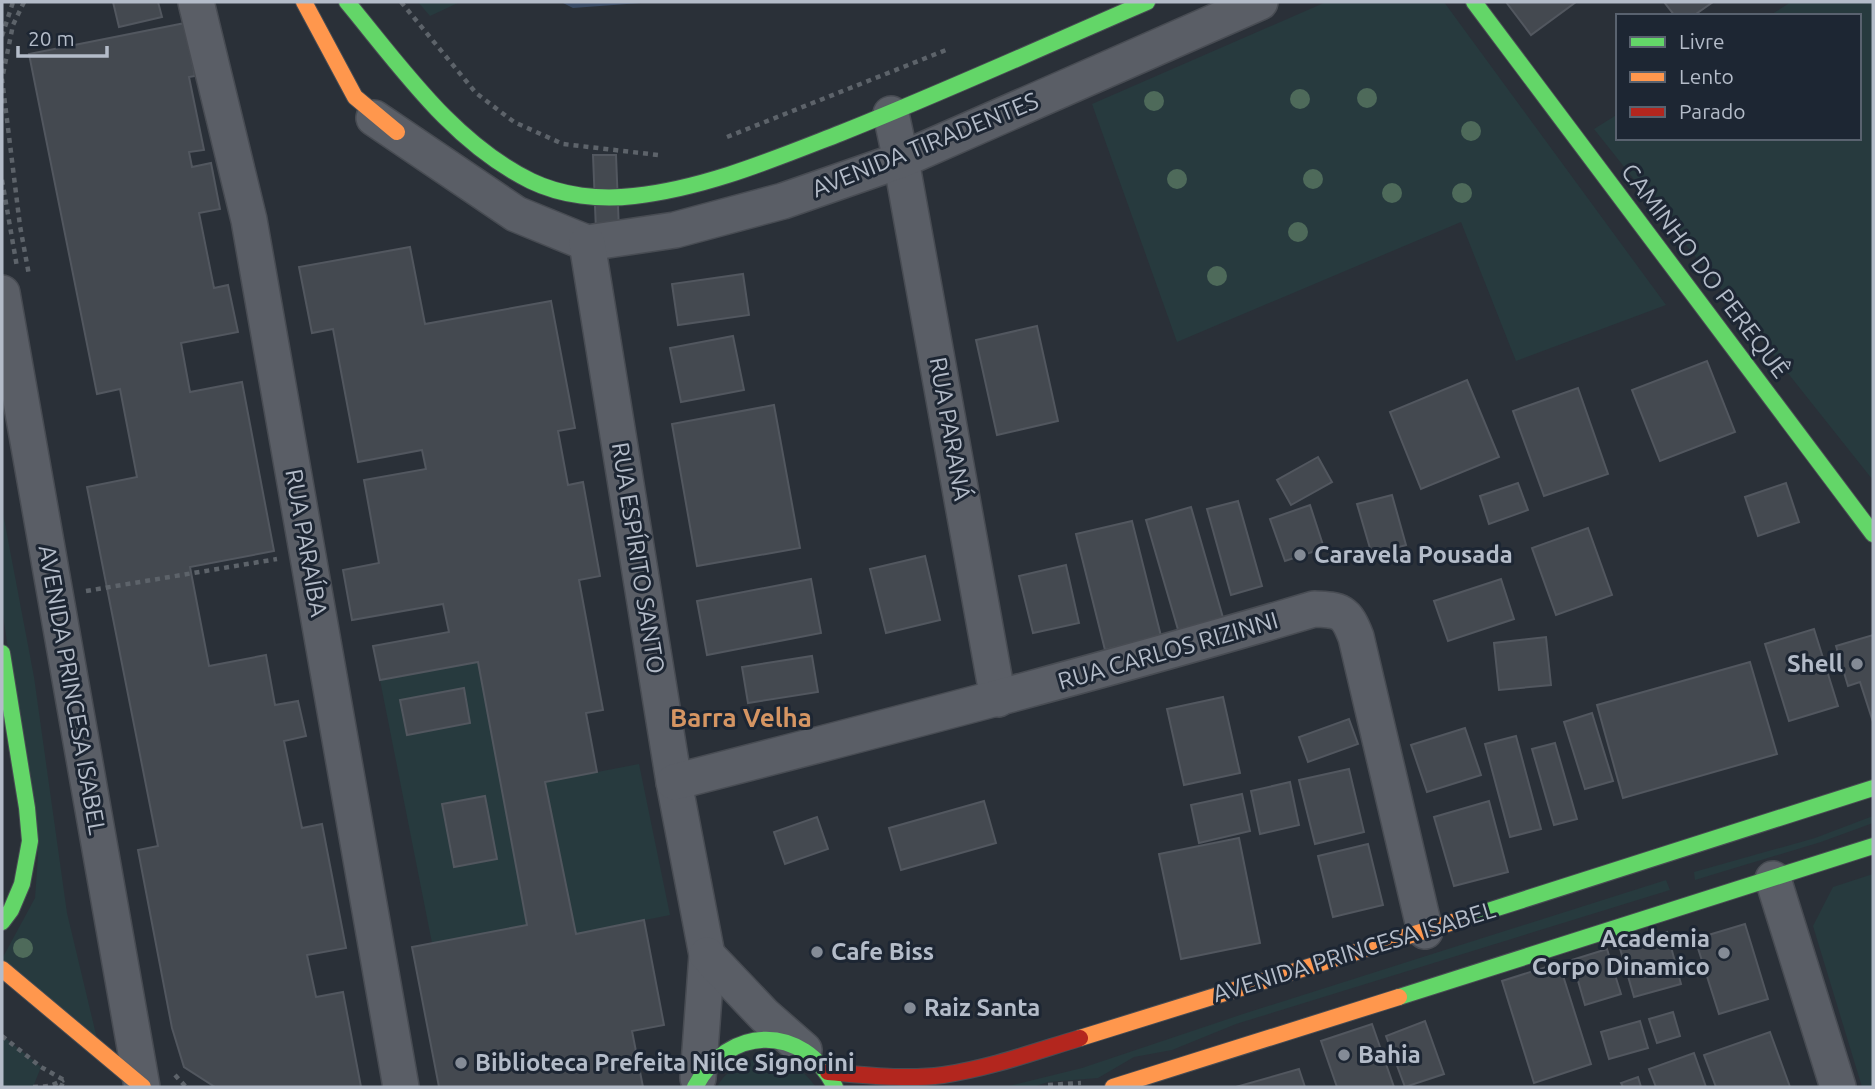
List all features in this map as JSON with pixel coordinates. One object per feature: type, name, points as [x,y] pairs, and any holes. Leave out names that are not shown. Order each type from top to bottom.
[{"type":"main road","points":[[304,2],[355,97],[397,132]]},
{"type":"main road","name":"AVENIDA TIRADENTES","points":[[347,2],[426,96],[482,152],[532,181],[566,193],[606,198],[633,196],[724,178],[891,114],[1147,2]]},
{"type":"main road","name":"CAMINHO DO PEREQUÊ","points":[[1474,2],[1873,534]]},
{"type":"main road","points":[[2,653],[30,841],[22,884],[11,910],[2,922]]},
{"type":"main road","name":"AVENIDA PRINCESA ISABEL","points":[[697,1083],[716,1057],[735,1045],[760,1039],[783,1041],[822,1070],[883,1076],[940,1075],[992,1065],[1873,788]]},
{"type":"main road","points":[[1113,1087],[1873,846]]},
{"type":"main road","points":[[2,969],[143,1087]]},
{"type":"street","name":"RUA PARAÍBA","points":[[196,2],[249,220],[401,1087]]},
{"type":"street","points":[[286,2],[339,86],[365,113],[516,214],[587,243]]},
{"type":"street","name":"AVENIDA TIRADENTES","points":[[587,243],[674,230],[747,211],[901,160],[1260,2]]},
{"type":"street","name":"RUA PARANÁ","points":[[891,114],[998,699]]},
{"type":"street","name":"RUA ESPÍRITO SANTO","points":[[587,243],[674,782],[708,954],[697,1083]]},
{"type":"street","name":"AVENIDA PRINCESA ISABEL","points":[[2,293],[15,450],[143,1087]]},
{"type":"street","name":"RUA CARLOS RIZINNI","points":[[674,782],[1150,658],[1314,609],[1335,610],[1349,619],[1356,637],[1424,931]]},
{"type":"street","points":[[1773,879],[1838,1087]]},
{"type":"street","points":[[708,954],[764,1015],[822,1070]]},
{"type":"path","points":[[2,36],[13,2]]},
{"type":"path","points":[[401,2],[476,93],[514,122],[564,144],[655,156],[667,153]]},
{"type":"path","points":[[715,141],[954,47]]},
{"type":"path","points":[[85,591],[307,554]]},
{"type":"path","points":[[2,1036],[41,1067],[64,1080]]},
{"type":"path","points":[[33,1087],[50,1086],[64,1080]]},
{"type":"path","points":[[61,1087],[64,1080]]},
{"type":"green space","points":[[418,2],[460,2],[430,16]]},
{"type":"green space","points":[[1326,2],[1444,2],[1666,305],[1516,361],[1461,222],[1177,342],[1092,104]]},
{"type":"green space","points":[[1791,2],[1873,2],[1872,479],[1594,129],[1616,115],[1616,140],[1861,140],[1861,14],[1772,14]]},
{"type":"green space","points":[[2,508],[34,677],[67,913],[99,1047],[2,959],[35,898],[38,856],[2,608]]},
{"type":"green space","points":[[478,662],[527,925],[432,943],[380,680]]},
{"type":"green space","points":[[639,764],[670,915],[576,934],[545,782]]},
{"type":"green space","points":[[1873,816],[1873,823],[1821,842],[1695,880],[1694,872],[1815,838]]},
{"type":"green space","points":[[1873,874],[1873,1087],[1862,1087],[1813,926],[1833,887]]},
{"type":"green space","points":[[1666,880],[1670,890],[1236,1024],[1172,1050],[1134,1057],[1098,1078],[1048,1082],[1033,1087],[1005,1087],[1082,1068]]},
{"type":"green space","points":[[4,1037],[41,1067],[33,1087],[2,1087]]},
{"type":"green space","points":[[769,1057],[796,1067],[816,1087],[717,1087],[732,1069]]},
{"type":"water","points":[[561,2],[654,2],[573,8]]},
{"type":"building","points":[[113,2],[158,2],[162,17],[119,27]]},
{"type":"building","points":[[1506,2],[1576,2],[1531,35]]},
{"type":"building","points":[[1664,2],[1713,2],[1696,14],[1673,14]]},
{"type":"building","points":[[185,23],[195,76],[189,77],[204,150],[189,152],[192,167],[211,163],[220,209],[199,213],[214,288],[228,285],[238,332],[181,343],[190,392],[242,382],[274,551],[190,567],[209,666],[266,655],[275,705],[298,701],[306,736],[284,741],[302,828],[322,824],[346,948],[307,955],[316,997],[343,992],[361,1087],[215,1087],[184,1067],[172,1028],[138,850],[158,846],[87,487],[137,477],[120,389],[97,394],[29,54]]},
{"type":"building","points":[[593,155],[616,155],[619,231],[596,231]]},
{"type":"building","points":[[410,247],[425,324],[551,301],[575,428],[558,431],[568,485],[583,482],[600,576],[579,580],[603,710],[586,713],[597,772],[545,782],[576,934],[644,920],[664,1025],[632,1031],[643,1087],[439,1087],[412,947],[527,925],[478,662],[380,680],[373,646],[449,632],[443,604],[352,620],[343,570],[379,563],[364,480],[426,469],[422,450],[358,462],[333,329],[312,333],[299,267]]},
{"type":"building","points":[[743,274],[749,315],[678,325],[672,284]]},
{"type":"building","points":[[1037,326],[1058,421],[997,435],[976,340]]},
{"type":"building","points":[[733,336],[744,390],[681,402],[670,348]]},
{"type":"building","points":[[1707,361],[1735,432],[1660,461],[1632,390]]},
{"type":"building","points":[[1467,380],[1499,457],[1421,489],[1390,412]]},
{"type":"building","points":[[1578,388],[1608,474],[1544,496],[1513,411]]},
{"type":"building","points":[[774,405],[800,548],[697,566],[672,424]]},
{"type":"building","points":[[1318,457],[1332,482],[1291,505],[1277,480]]},
{"type":"building","points":[[1518,483],[1528,510],[1489,524],[1480,496]]},
{"type":"building","points":[[1786,483],[1799,522],[1758,536],[1745,497]]},
{"type":"building","points":[[1392,495],[1406,545],[1372,555],[1357,504]]},
{"type":"building","points":[[1238,501],[1262,586],[1231,595],[1207,509]]},
{"type":"building","points":[[1310,505],[1324,548],[1285,561],[1270,519]]},
{"type":"building","points":[[1191,507],[1224,621],[1179,633],[1146,520]]},
{"type":"building","points":[[1132,521],[1161,636],[1105,650],[1076,534]]},
{"type":"building","points":[[1588,528],[1612,595],[1556,615],[1532,548]]},
{"type":"building","points":[[925,556],[940,620],[886,633],[870,569]]},
{"type":"building","points":[[1066,565],[1079,623],[1033,633],[1019,576]]},
{"type":"building","points":[[811,579],[821,633],[707,655],[697,601]]},
{"type":"building","points":[[1501,579],[1514,619],[1448,641],[1434,601]]},
{"type":"building","points":[[1814,629],[1838,706],[1789,721],[1765,644]]},
{"type":"building","name":"Shell","points":[[1873,635],[1873,722],[1860,682],[1848,686],[1836,646]]},
{"type":"building","points":[[1546,637],[1551,685],[1499,690],[1494,643]]},
{"type":"building","points":[[812,656],[818,692],[748,703],[742,667]]},
{"type":"building","points":[[1750,662],[1777,754],[1623,798],[1597,705]]},
{"type":"building","points":[[464,688],[470,723],[407,735],[400,700]]},
{"type":"building","points":[[1223,697],[1240,773],[1184,785],[1167,709]]},
{"type":"building","points":[[1592,713],[1613,781],[1585,789],[1564,722]]},
{"type":"building","points":[[1349,719],[1358,744],[1308,762],[1299,737]]},
{"type":"building","points":[[1465,728],[1481,775],[1427,792],[1411,745]]},
{"type":"building","points":[[1516,736],[1541,829],[1510,837],[1485,744]]},
{"type":"building","points":[[1555,743],[1577,819],[1554,825],[1532,749]]},
{"type":"building","points":[[1349,769],[1364,832],[1315,844],[1299,780]]},
{"type":"building","points":[[1290,782],[1299,825],[1260,834],[1251,791]]},
{"type":"building","points":[[1242,794],[1250,831],[1199,843],[1191,805]]},
{"type":"building","points":[[485,796],[497,859],[454,867],[442,804]]},
{"type":"building","points":[[984,801],[996,843],[901,870],[889,828]]},
{"type":"building","points":[[1489,801],[1508,872],[1454,886],[1434,817]]},
{"type":"building","points":[[817,817],[828,849],[785,864],[774,832]]},
{"type":"building","points":[[1239,838],[1260,943],[1181,959],[1159,854]]},
{"type":"building","points":[[1368,844],[1383,905],[1333,917],[1318,856]]},
{"type":"building","points":[[1745,924],[1768,999],[1719,1014],[1695,939]]},
{"type":"building","points":[[1667,932],[1681,984],[1634,997],[1619,945]]},
{"type":"building","points":[[1607,949],[1621,994],[1585,1005],[1572,960]]},
{"type":"building","points":[[1559,963],[1591,1064],[1534,1083],[1502,981]]},
{"type":"building","points":[[1673,1012],[1680,1036],[1657,1043],[1649,1019]]},
{"type":"building","points":[[1425,1021],[1444,1074],[1405,1087],[1386,1036]]},
{"type":"building","points":[[1640,1021],[1648,1048],[1609,1059],[1601,1032]]},
{"type":"building","points":[[1372,1024],[1394,1087],[1337,1087],[1321,1041]]},
{"type":"building","points":[[1770,1032],[1790,1087],[1716,1087],[1704,1055]]},
{"type":"building","points":[[1694,1053],[1706,1087],[1656,1087],[1649,1069]]},
{"type":"building","points":[[1299,1069],[1305,1087],[1236,1087]]},
{"type":"building","points":[[1638,1077],[1641,1087],[1623,1087],[1621,1083]]},
{"type":"traffic: fast","points":[[347,2],[430,102],[477,146],[503,165],[543,186],[581,196],[608,197],[661,192],[765,162],[918,101],[1147,2]]},
{"type":"traffic: fast","points":[[1474,2],[1873,534]]},
{"type":"traffic: fast","points":[[2,653],[30,841],[22,884],[11,910],[2,922]]},
{"type":"traffic: fast","points":[[1469,917],[1873,788]]},
{"type":"traffic: fast","points":[[1399,997],[1873,846]]},
{"type":"traffic: fast","points":[[695,1087],[709,1067],[726,1052],[745,1043],[765,1040],[785,1043],[804,1051],[821,1066],[835,1087]]},
{"type":"traffic: slow","points":[[304,2],[355,97],[397,132]]},
{"type":"traffic: slow","points":[[1080,1038],[1469,917]]},
{"type":"traffic: slow","points":[[2,969],[143,1087]]},
{"type":"traffic: slow","points":[[1113,1087],[1399,997]]},
{"type":"traffic: jam","points":[[828,1072],[900,1077],[943,1075],[995,1064],[1080,1038]]},
{"type":"place","name":"Caravela Pousada","points":[[1300,555]]},
{"type":"place","name":"Shell","points":[[1857,664]]},
{"type":"place","name":"Cafe Biss","points":[[817,952]]},
{"type":"place","name":"Academia Corpo Dinamico","points":[[1724,953]]},
{"type":"place","name":"Raiz Santa","points":[[910,1008]]},
{"type":"place","name":"Bahia","points":[[1344,1055]]},
{"type":"place","name":"Biblioteca Prefeita Nilce Signorini","points":[[461,1063]]},
{"type":"district","name":"Barra Velha","points":[[741,718]]}]
